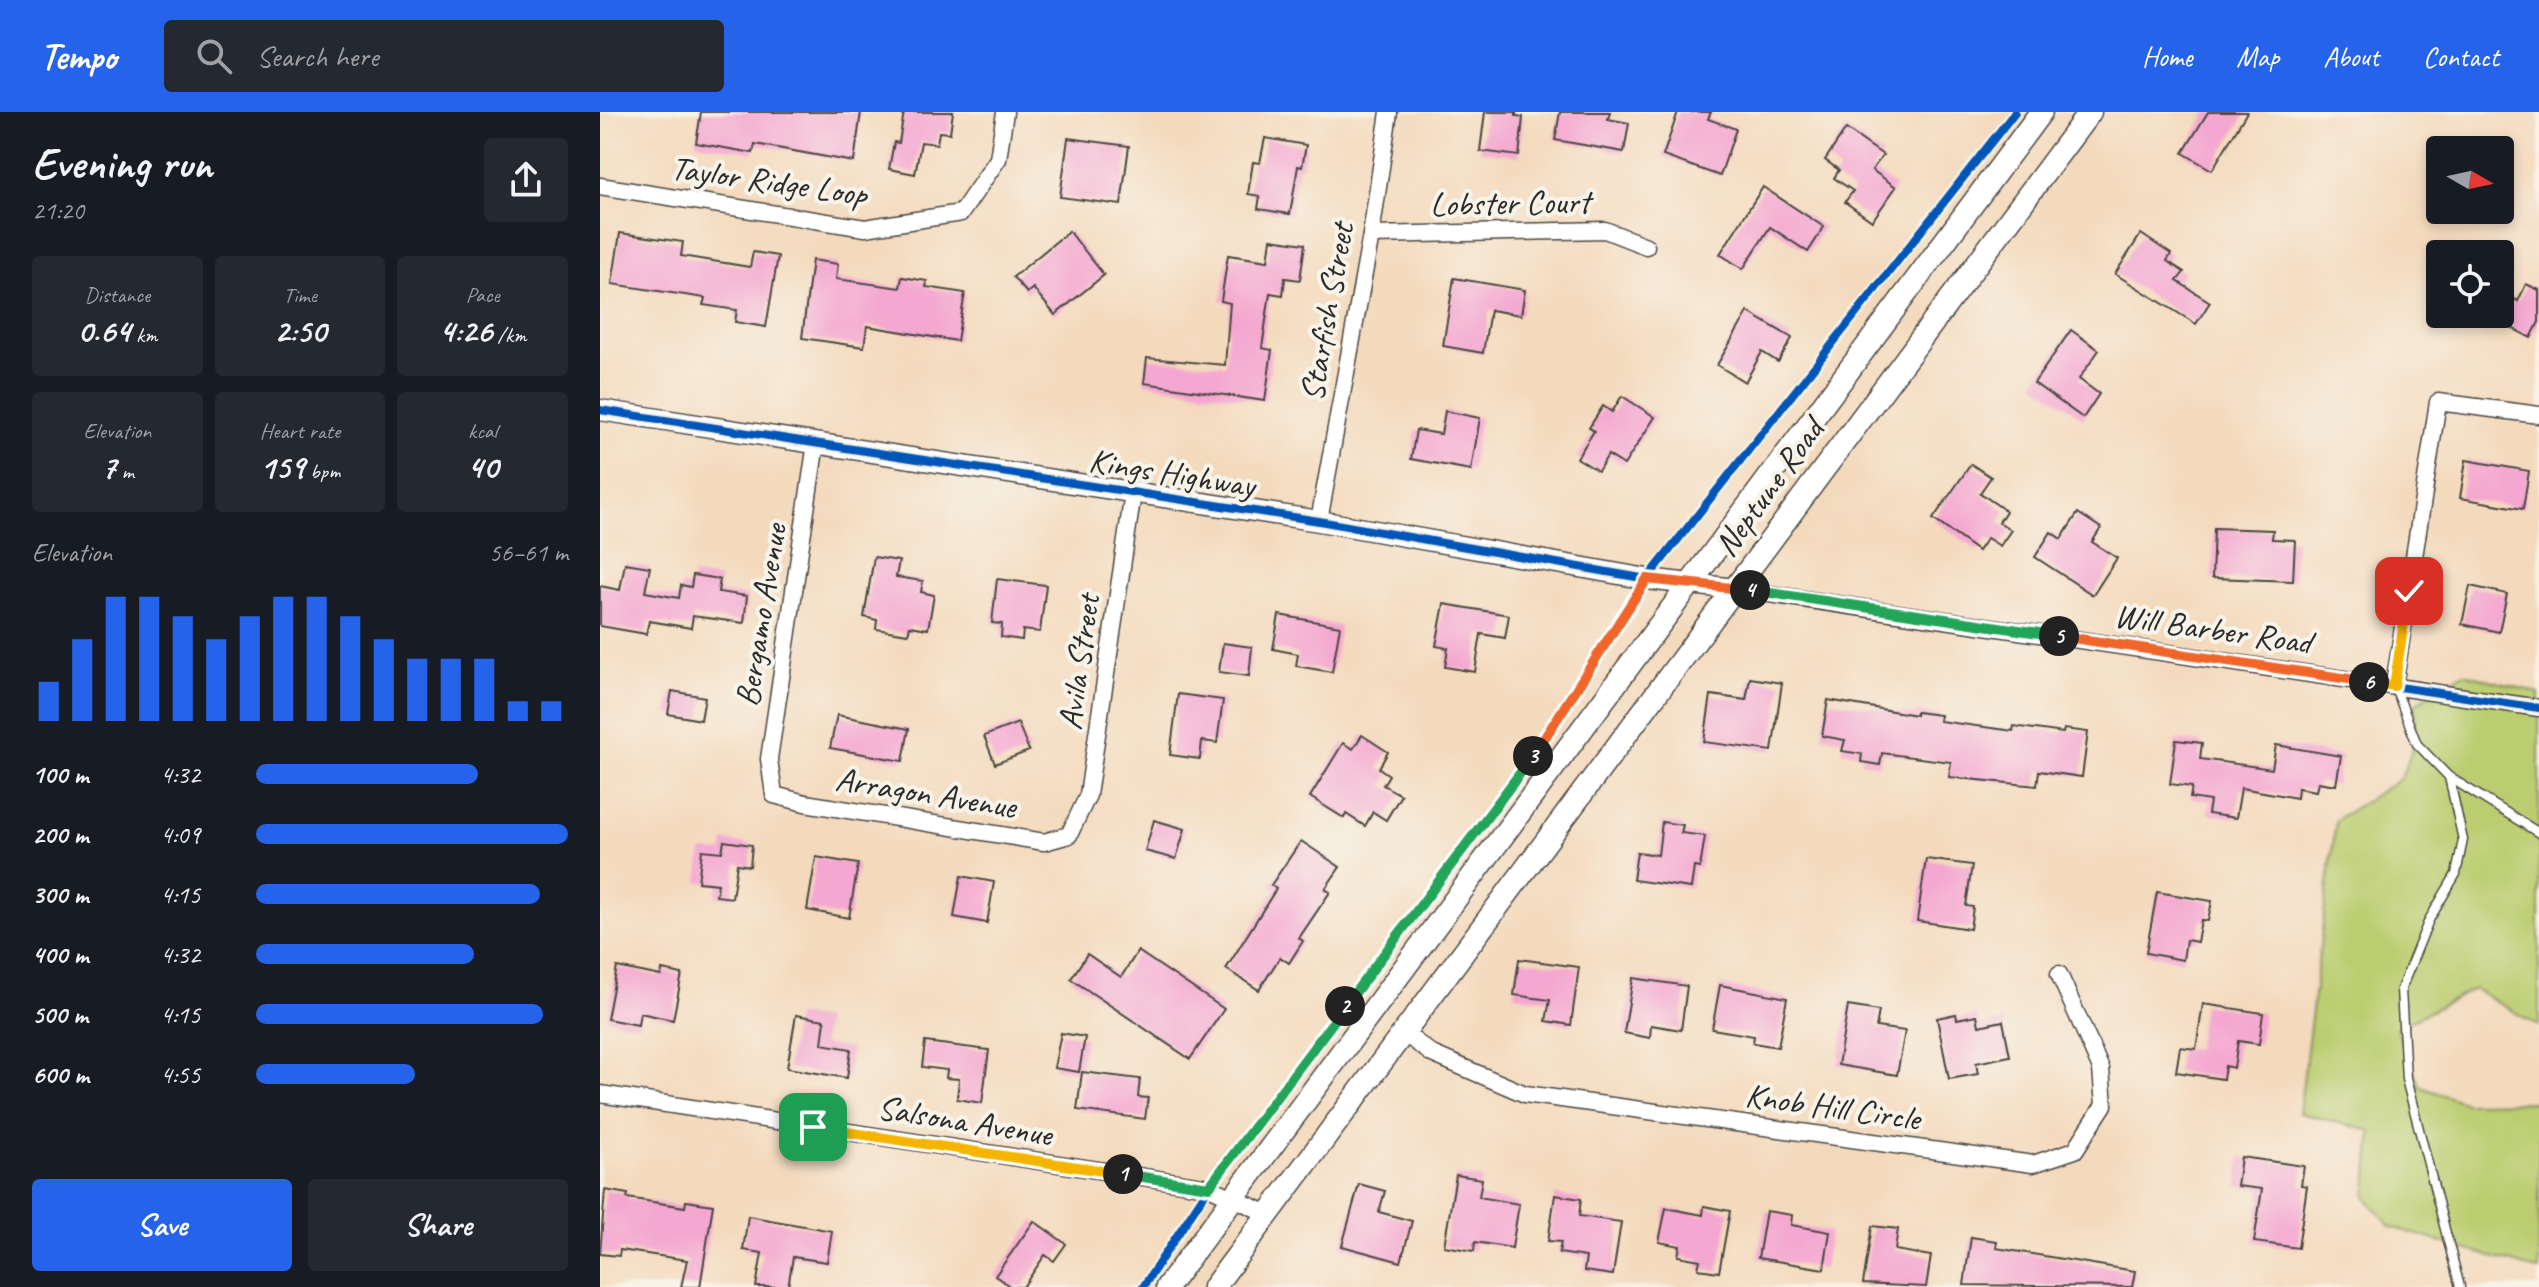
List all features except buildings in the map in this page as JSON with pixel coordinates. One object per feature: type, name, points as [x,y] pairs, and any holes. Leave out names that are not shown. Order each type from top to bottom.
[{"type":"main road","name":"Neptune Road","points":[[1167,1287],[2041,112]]},
{"type":"main road","name":"Neptune Road","points":[[1214,1287],[2090,112]]},
{"type":"street","name":"Taylor Ridge Loop","points":[[600,186],[865,228],[961,213],[998,159],[1005,112]]},
{"type":"street","name":"Starfish Street","points":[[1319,521],[1371,235],[1389,112]]},
{"type":"street","name":"Lobster Court","points":[[1371,235],[1605,230],[1646,246]]},
{"type":"street","points":[[2394,686],[2438,402],[2539,415]]},
{"type":"street","name":"Kings Highway","points":[[600,410],[1735,589]]},
{"type":"street","name":"Bergamo Avenue","points":[[774,795],[769,759],[816,443]]},
{"type":"street","name":"Avila Street","points":[[1069,835],[1088,795],[1133,493]]},
{"type":"street","name":"Will Barber Road","points":[[1735,589],[2539,708]]},
{"type":"street","name":"Arragon Avenue","points":[[774,795],[805,803],[1044,842],[1069,835]]},
{"type":"street","name":"Knob Hill Circle","points":[[1404,1033],[1432,1054],[1525,1094],[2033,1164],[2075,1150],[2104,1105],[2101,1069],[2059,974]]},
{"type":"street","name":"Salsona Avenue","points":[[600,1094],[1209,1187],[1268,1214]]},
{"type":"lane","points":[[2394,686],[2417,744],[2449,777],[2539,833]]},
{"type":"lane","points":[[2449,777],[2463,840],[2456,874],[2429,920],[2401,989],[2406,1079],[2460,1287]]},
{"type":"green space","points":[[2464,673],[2539,693],[2539,1026],[2474,989],[2396,1028],[2421,1087],[2466,1103],[2539,1102],[2539,1271],[2391,1227],[2366,1197],[2372,1131],[2299,1113],[2336,820],[2401,778],[2415,742],[2416,703]]},
{"type":"cycle path","points":[[1143,1287],[1209,1187],[1526,768],[1647,579],[2015,112]]},
{"type":"cycle path","points":[[600,410],[1319,521],[1647,579],[1761,591],[2539,708]]},
{"type":"route","points":[[813,1127],[1209,1187],[1526,768],[1647,579],[1761,591],[2394,686],[2409,591]]}]
